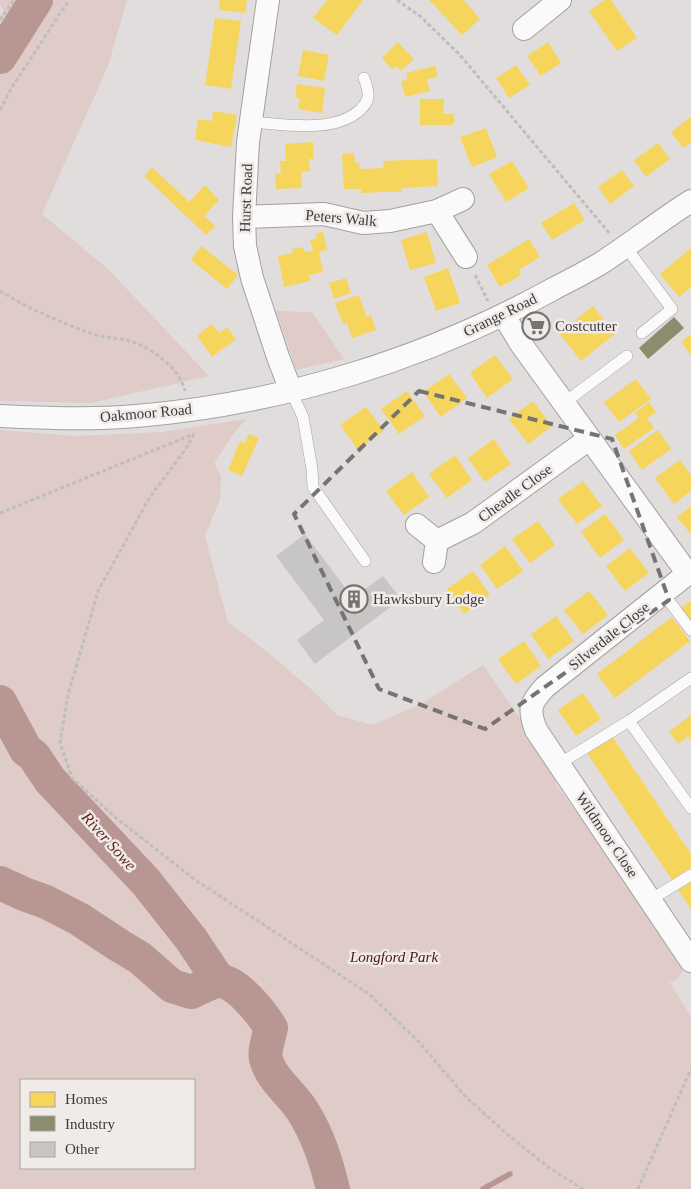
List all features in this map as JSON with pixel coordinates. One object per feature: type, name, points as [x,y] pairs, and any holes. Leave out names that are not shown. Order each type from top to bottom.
[{"type":"street","name":"Hurst Road","points":[[268,0],[248,142],[244,217],[245,246],[252,278],[278,358],[291,391]]},
{"type":"street","points":[[524,29],[560,0]]},
{"type":"street","name":"Peters Walk","points":[[244,217],[324,214],[363,223],[390,222],[437,212],[462,199]]},
{"type":"street","name":"Grange Road","points":[[291,391],[349,376],[405,356],[501,317],[598,265],[618,241],[691,201]]},
{"type":"street","points":[[437,212],[466,257]]},
{"type":"street","points":[[501,317],[589,439],[689,572]]},
{"type":"street","name":"Oakmoor Road","points":[[0,416],[85,418],[135,416],[239,402],[291,391]]},
{"type":"street","name":"Cheadle Close","points":[[417,525],[435,551],[589,439]]},
{"type":"street","name":"Silverdale Close","points":[[531,705],[546,687],[689,572]]},
{"type":"street","name":"Wildmoor Close","points":[[531,705],[531,717],[536,730],[690,959]]},
{"type":"lane","points":[[251,122],[315,126],[338,122],[357,112],[367,103],[368,95],[364,78]]},
{"type":"lane","points":[[618,241],[672,309],[642,333]]},
{"type":"lane","points":[[564,403],[627,356]]},
{"type":"lane","points":[[291,391],[303,417],[312,470],[313,488],[365,561]]},
{"type":"lane","points":[[664,593],[691,630]]},
{"type":"lane","points":[[559,764],[629,721],[691,678]]},
{"type":"lane","points":[[629,721],[691,808]]},
{"type":"lane","points":[[650,900],[691,875]]},
{"type":"path","points":[[0,20],[14,0]]},
{"type":"path","points":[[0,110],[12,87],[69,0]]},
{"type":"path","points":[[398,0],[420,16],[460,55],[618,241]]},
{"type":"path","points":[[466,257],[501,317]]},
{"type":"path","points":[[0,291],[22,305],[91,334],[137,344],[164,360],[183,382],[194,434],[186,450],[150,497],[98,591],[68,695],[60,743],[72,778],[115,817],[194,879],[369,994],[419,1042],[466,1097],[507,1134],[548,1167],[583,1189]]},
{"type":"path","points":[[0,513],[194,434]]},
{"type":"path","points":[[638,1189],[691,1069]]},
{"type":"highlighted area","points":[[419,391],[612,439],[669,600],[485,729],[379,689],[294,514]]},
{"type":"green space","points":[[0,0],[127,0],[108,66],[42,214],[108,269],[209,376],[91,403],[0,401],[0,15],[4,11]]},
{"type":"green space","points":[[276,311],[312,312],[344,359],[296,370]]},
{"type":"green space","name":"Longford Park","points":[[246,419],[215,462],[221,476],[220,499],[205,536],[228,622],[311,689],[337,715],[373,725],[419,705],[483,665],[559,775],[555,783],[684,961],[681,974],[670,983],[691,1016],[691,1189],[0,1189],[0,430],[75,436],[162,432]]},
{"type":"building: Homes","points":[[220,0],[247,0],[245,13],[219,10]]},
{"type":"building: Homes","points":[[327,0],[363,0],[337,35],[313,18]]},
{"type":"building: Homes","points":[[429,0],[464,0],[480,19],[462,35]]},
{"type":"building: Homes","points":[[605,0],[611,0],[637,38],[617,51],[589,11]]},
{"type":"building: Homes","points":[[215,18],[241,21],[231,89],[205,85]]},
{"type":"building: Homes","points":[[398,42],[414,59],[401,71],[396,66],[392,69],[382,58]]},
{"type":"building: Homes","points":[[548,42],[561,63],[541,76],[527,56]]},
{"type":"building: Homes","points":[[303,50],[329,55],[324,81],[298,76]]},
{"type":"building: Homes","points":[[516,65],[530,85],[509,98],[496,78]]},
{"type":"building: Homes","points":[[435,66],[438,77],[427,79],[430,91],[405,97],[401,81],[408,80],[406,73]]},
{"type":"building: Homes","points":[[297,84],[325,88],[322,113],[298,109],[300,98],[295,97]]},
{"type":"building: Homes","points":[[420,99],[444,99],[443,114],[453,114],[455,121],[452,125],[420,125]]},
{"type":"building: Homes","points":[[213,111],[237,115],[231,147],[195,140],[198,119],[212,121]]},
{"type":"building: Homes","points":[[691,117],[691,142],[683,148],[671,132]]},
{"type":"building: Homes","points":[[486,128],[497,157],[472,167],[460,137]]},
{"type":"building: Homes","points":[[313,142],[314,159],[309,159],[310,171],[301,172],[302,188],[276,189],[275,173],[281,173],[280,161],[286,161],[285,144]]},
{"type":"building: Homes","points":[[658,143],[670,159],[646,177],[634,160]]},
{"type":"building: Homes","points":[[354,153],[355,163],[359,163],[360,169],[384,168],[383,161],[437,159],[438,186],[401,188],[401,192],[361,193],[361,189],[344,189],[342,154]]},
{"type":"building: Homes","points":[[512,161],[529,188],[506,202],[489,174]]},
{"type":"building: Homes","points":[[152,167],[189,202],[205,185],[219,200],[204,216],[215,226],[206,235],[144,176]]},
{"type":"building: Homes","points":[[622,170],[634,186],[610,204],[598,187]]},
{"type":"building: Homes","points":[[574,203],[585,220],[552,240],[541,223]]},
{"type":"building: Homes","points":[[323,232],[327,250],[319,252],[323,272],[309,275],[310,281],[284,287],[278,256],[293,253],[292,249],[303,247],[304,252],[313,251],[310,240],[317,238],[316,233]]},
{"type":"building: Homes","points":[[427,232],[436,263],[410,270],[401,240]]},
{"type":"building: Homes","points":[[529,239],[540,257],[519,270],[521,275],[500,287],[487,265]]},
{"type":"building: Homes","points":[[201,246],[238,275],[227,289],[191,260]]},
{"type":"building: Homes","points":[[691,248],[691,287],[679,297],[660,274]]},
{"type":"building: Homes","points":[[448,268],[460,303],[436,311],[424,277]]},
{"type":"building: Homes","points":[[346,278],[351,293],[334,299],[329,283]]},
{"type":"building: Homes","points":[[359,295],[366,316],[371,315],[376,330],[352,338],[347,323],[343,324],[335,303]]},
{"type":"building: Homes","points":[[593,306],[615,334],[581,361],[559,333]]},
{"type":"building: Homes","points":[[212,324],[219,333],[227,327],[236,339],[212,357],[197,336]]},
{"type":"building: Homes","points":[[691,334],[691,355],[681,342]]},
{"type":"building: Homes","points":[[495,355],[513,379],[487,398],[470,373]]},
{"type":"building: Homes","points":[[449,374],[467,398],[441,417],[423,392]]},
{"type":"building: Homes","points":[[636,379],[651,399],[619,422],[604,402]]},
{"type":"building: Homes","points":[[407,391],[425,416],[399,434],[381,409]]},
{"type":"building: Homes","points":[[533,401],[552,426],[528,444],[509,419]]},
{"type":"building: Homes","points":[[649,402],[656,412],[647,418],[654,428],[624,449],[615,435],[639,418],[635,413]]},
{"type":"building: Homes","points":[[366,407],[384,431],[358,450],[340,425]]},
{"type":"building: Homes","points":[[658,430],[671,449],[642,470],[629,451]]},
{"type":"building: Homes","points":[[249,434],[259,438],[242,476],[228,470],[240,441],[245,443]]},
{"type":"building: Homes","points":[[494,439],[511,464],[485,482],[468,458]]},
{"type":"building: Homes","points":[[455,455],[472,480],[447,498],[429,474]]},
{"type":"building: Homes","points":[[680,460],[691,475],[691,491],[674,504],[655,478]]},
{"type":"building: Homes","points":[[412,472],[429,497],[404,515],[386,491]]},
{"type":"building: Homes","points":[[583,481],[602,506],[577,524],[558,499]]},
{"type":"building: Homes","points":[[691,506],[691,532],[690,533],[677,517]]},
{"type":"building: Homes","points":[[605,514],[624,540],[600,558],[581,532]]},
{"type":"building: Homes","points":[[538,521],[555,545],[530,563],[512,539]]},
{"type":"building: Homes","points":[[505,546],[523,571],[497,589],[480,565]]},
{"type":"building: Homes","points":[[630,548],[649,573],[625,591],[606,566]]},
{"type":"building: Homes","points":[[473,571],[490,595],[464,614],[447,589]]},
{"type":"building: Homes","points":[[589,591],[608,615],[583,634],[564,610]]},
{"type":"building: Homes","points":[[691,601],[691,621],[681,608]]},
{"type":"building: Homes","points":[[556,616],[574,641],[548,659],[531,634]]},
{"type":"building: Homes","points":[[672,617],[690,641],[615,698],[597,674]]},
{"type":"building: Homes","points":[[524,641],[541,666],[516,684],[498,659]]},
{"type":"building: Homes","points":[[583,693],[601,719],[576,736],[558,710]]},
{"type":"building: Homes","points":[[691,715],[691,740],[688,736],[678,744],[669,732]]},
{"type":"building: Homes","points":[[612,736],[691,854],[691,867],[672,880],[587,753]]},
{"type":"building: Homes","points":[[691,881],[691,909],[678,890]]},
{"type":"building: Industry","points":[[674,317],[684,328],[648,359],[639,348]]},
{"type":"building: Other","name":"Hawksbury Lodge","points":[[305,534],[353,598],[383,576],[401,599],[315,664],[297,640],[324,620],[276,556]]},
{"type":"waterway","name":"River Sowe","points":[[0,57],[36,0]]},
{"type":"waterway","name":"River Sowe","points":[[0,702],[26,750],[34,756],[50,780],[146,882],[191,939],[219,981]]},
{"type":"waterway","name":"River Sowe","points":[[0,883],[46,902],[79,919],[140,958],[172,986],[191,992],[220,981],[227,983],[242,993],[271,1028],[266,1059],[272,1073],[308,1119],[321,1148],[333,1189]]},
{"type":"waterway","points":[[483,1189],[510,1174]]},
{"type":"place","name":"Costcutter","points":[[536,326]]},
{"type":"place","name":"Hawksbury Lodge","points":[[354,599]]}]
